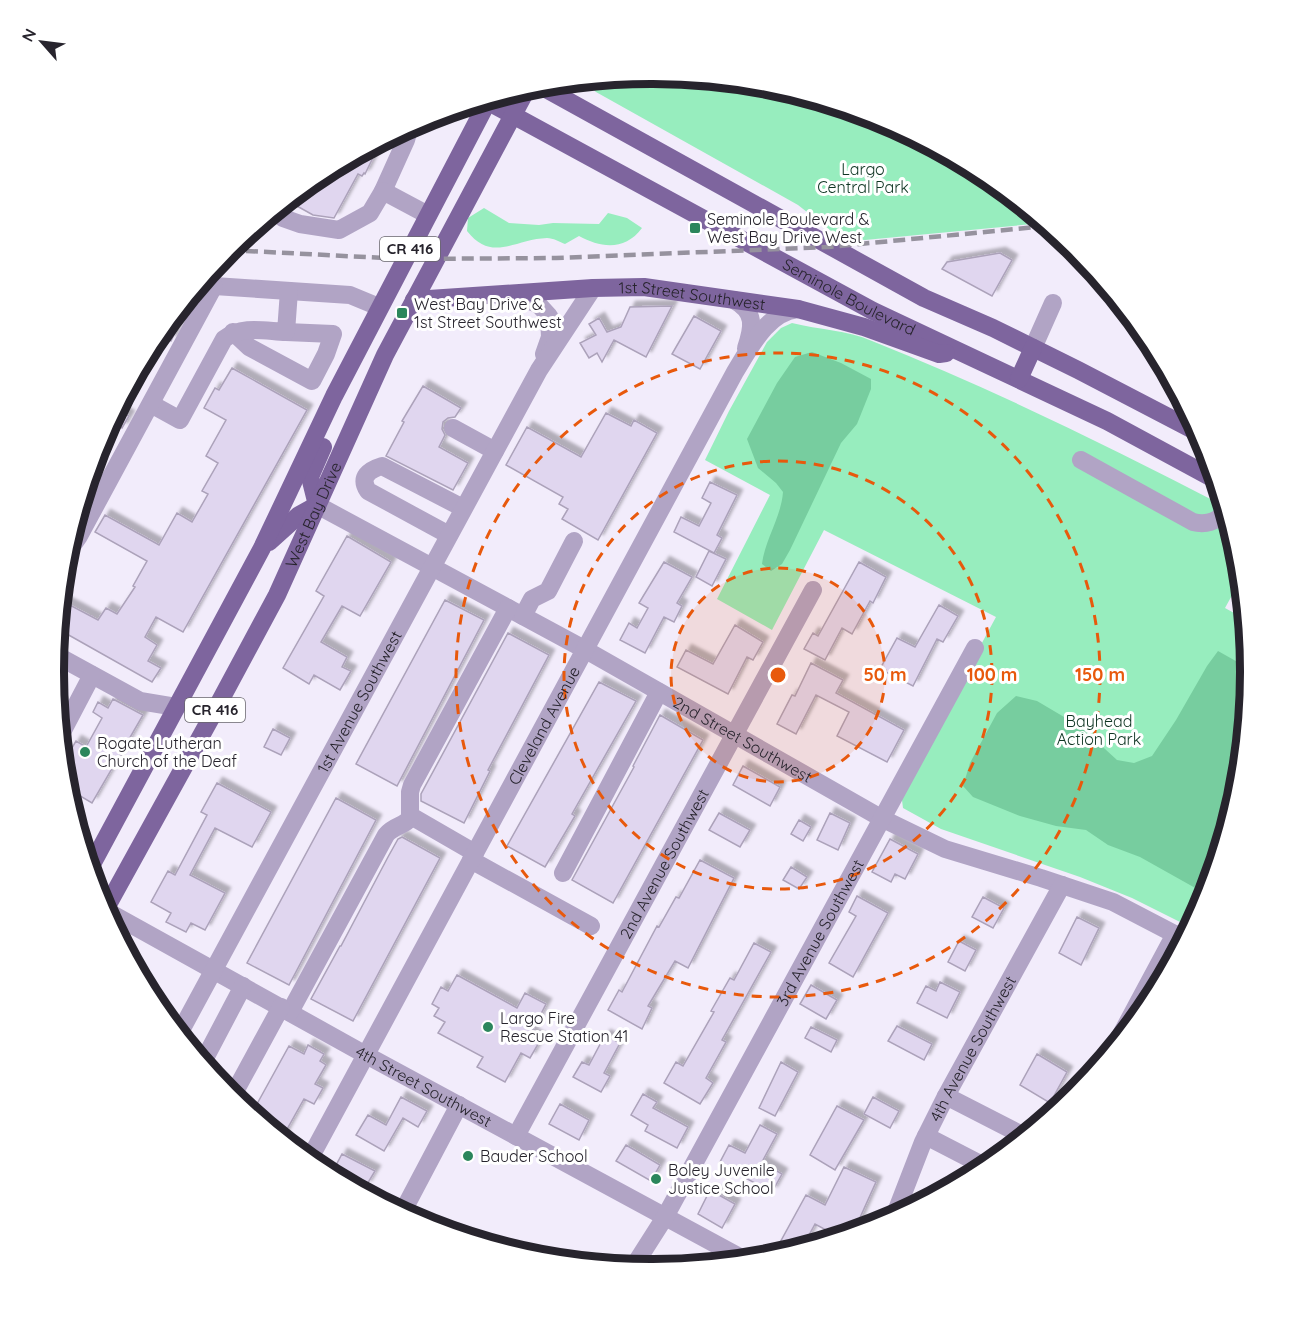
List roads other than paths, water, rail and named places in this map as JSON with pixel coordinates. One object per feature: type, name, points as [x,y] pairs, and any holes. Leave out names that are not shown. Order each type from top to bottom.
[{"type":"main road","name":"Seminole Boulevard","points":[[553,93],[924,298],[1138,399],[1185,425]]},
{"type":"main road","name":"West Bay Drive","points":[[111,900],[277,595],[384,355],[522,99]]},
{"type":"main road","name":"Seminole Boulevard","points":[[496,105],[873,311],[1107,421],[1205,474]]},
{"type":"main road","name":"West Bay Drive","points":[[95,858],[262,548],[334,396],[482,109]]},
{"type":"main road","name":"1st Street Southwest","points":[[414,300],[593,288],[644,287],[798,309],[864,327],[939,354],[964,353]]},
{"type":"main road","points":[[353,422],[354,395],[384,332],[384,314],[379,307]]},
{"type":"main road","points":[[1019,379],[1033,348]]},
{"type":"main road","points":[[262,548],[299,515],[317,505],[310,477],[333,424],[334,396]]},
{"type":"street","points":[[281,216],[300,224],[339,230],[369,213],[383,191],[401,141]]},
{"type":"street","points":[[383,191],[428,215]]},
{"type":"street","points":[[209,285],[350,295],[379,307]]},
{"type":"street","name":"1st Avenue Southwest","points":[[183,1025],[539,370],[593,288]]},
{"type":"street","points":[[286,332],[289,291]]},
{"type":"street","points":[[82,530],[151,404],[204,292]]},
{"type":"street","name":"1st Avenue Southwest","points":[[509,294],[538,304],[549,316],[550,338],[539,370]]},
{"type":"street","points":[[734,300],[747,310],[750,316],[750,337],[742,361]]},
{"type":"street","points":[[1033,348],[1053,303]]},
{"type":"street","name":"Cleveland Avenue","points":[[314,1151],[742,361],[772,320],[787,310],[798,309]]},
{"type":"street","points":[[151,404],[180,420],[224,339],[233,332],[241,330],[333,334],[312,381]]},
{"type":"street","points":[[233,332],[249,347],[312,381],[334,396]]},
{"type":"street","points":[[453,428],[495,451]]},
{"type":"street","points":[[1081,460],[1193,522],[1203,524],[1218,517]]},
{"type":"street","points":[[449,535],[368,491],[364,486],[364,477],[369,470],[382,466],[463,508]]},
{"type":"street","name":"2nd Street Southwest","points":[[317,505],[584,649],[881,818],[945,849],[1113,902],[1177,935]]},
{"type":"street","points":[[238,1088],[286,1010],[386,835],[391,828],[408,821],[411,816],[409,801],[412,785],[515,612],[532,599],[548,591],[574,541]]},
{"type":"street","name":"2nd Avenue Southwest","points":[[516,1136],[813,590]]},
{"type":"street","name":"3rd Avenue Southwest","points":[[638,1259],[665,1217],[975,648]]},
{"type":"street","points":[[65,660],[140,701],[176,707]]},
{"type":"street","points":[[67,722],[92,675]]},
{"type":"street","points":[[563,873],[659,692]]},
{"type":"street","points":[[411,816],[473,857],[591,926]]},
{"type":"street","name":"4th Avenue Southwest","points":[[899,1204],[926,1136],[946,1096],[1062,885]]},
{"type":"street","name":"4th Street Southwest","points":[[119,918],[366,1055],[733,1253]]},
{"type":"street","points":[[207,1055],[243,986]]},
{"type":"street","points":[[946,1096],[1017,1132]]},
{"type":"street","points":[[406,1205],[459,1105]]},
{"type":"street","points":[[926,1136],[975,1162]]},
{"type":"railway","points":[[243,251],[404,259],[556,258],[829,247],[1036,227]]},
{"type":"place","name":"Seminole Boulevard & West Bay Drive West","points":[[695,228]]},
{"type":"place","name":"West Bay Drive & 1st Street Southwest","points":[[402,313]]},
{"type":"place","name":"Rogate Lutheran Church of the Deaf","points":[[85,752]]},
{"type":"place","name":"Largo Fire Rescue Station 41","points":[[488,1027]]},
{"type":"place","name":"Bauder School","points":[[468,1156]]},
{"type":"place","name":"Boley Juvenile Justice School","points":[[656,1179]]},
{"type":"park label","name":"Largo Central Park","points":[[863,178]]},
{"type":"park label","name":"Bayhead Action Park","points":[[1099,730]]}]
